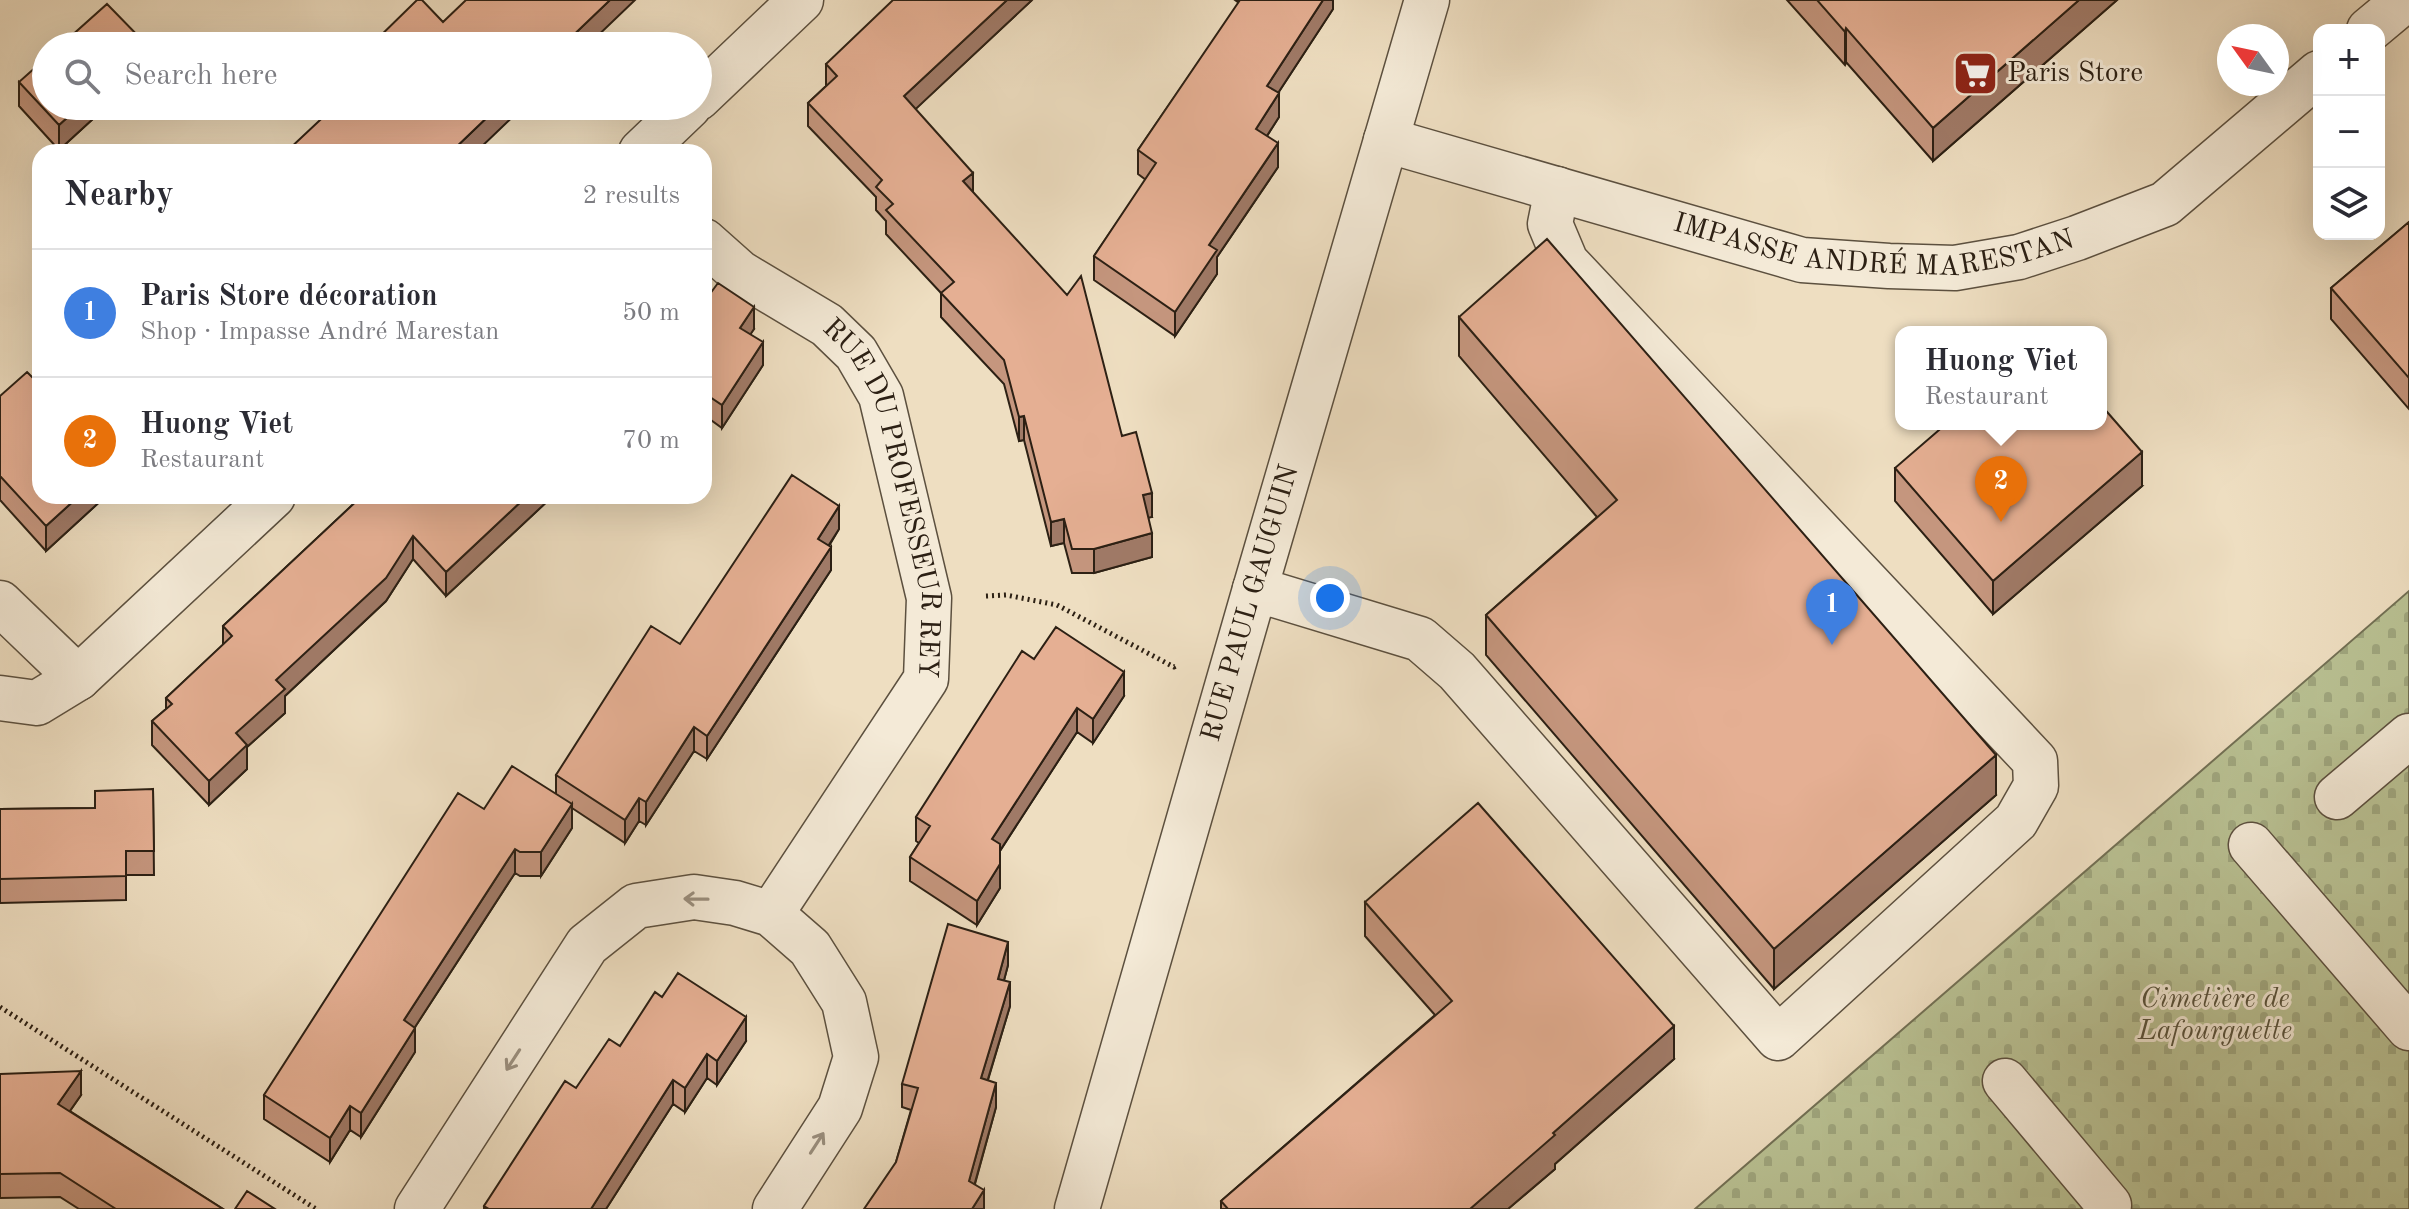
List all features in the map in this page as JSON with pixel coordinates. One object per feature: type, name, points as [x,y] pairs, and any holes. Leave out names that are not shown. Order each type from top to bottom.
[{"type":"street","points":[[712,85],[801,0]]},
{"type":"street","name":"RUE PAUL GAUGUIN","points":[[1077,1209],[1427,0]]},
{"type":"street","points":[[2376,24],[2405,0]]},
{"type":"street","name":"IMPASSE ANDRÉ MARESTAN","points":[[1386,140],[1802,260],[1955,268],[2019,257],[2165,204],[2313,78]]},
{"type":"street","points":[[649,144],[674,120]]},
{"type":"street","points":[[1255,589],[1420,639],[1457,671],[1778,1038],[2016,821],[2036,786],[2035,761],[1566,262],[1550,224],[1557,189]]},
{"type":"street","name":"RUE DU PROFESSEUR REY","points":[[712,248],[740,273],[827,325],[856,353],[881,396],[929,598],[926,679],[771,914]]},
{"type":"street","points":[[0,698],[37,703],[78,678],[264,504]]},
{"type":"street","points":[[0,603],[78,678]]},
{"type":"street","points":[[2337,797],[2409,736]]},
{"type":"street","points":[[2251,845],[2409,1028]]},
{"type":"street","points":[[417,1209],[587,945],[636,906],[694,897],[735,903],[771,914],[810,948],[844,1002],[856,1057],[840,1108],[775,1209]]},
{"type":"street","points":[[2005,1081],[2109,1205]]},
{"type":"path","points":[[929,598],[1006,595],[1057,605],[1174,667],[1239,646]]},
{"type":"path","points":[[0,1007],[316,1209]]},
{"type":"green space","name":"Cimetière de Lafourguette","points":[[2409,591],[2409,1209],[1695,1209]]},
{"type":"building","points":[[417,0],[422,0],[443,22],[466,0],[610,0],[577,32],[384,32]]},
{"type":"building","points":[[893,0],[1007,0],[904,96],[973,173],[963,181],[1067,295],[1081,276],[1122,436],[1136,432],[1152,493],[1143,495],[1152,533],[1094,549],[1072,549],[1064,519],[1051,522],[1024,416],[1019,417],[1004,360],[941,293],[954,282],[886,210],[893,204],[876,187],[882,180],[808,103],[837,76],[826,64]]},
{"type":"building","points":[[1240,0],[1323,0],[1267,86],[1279,93],[1256,129],[1278,143],[1209,245],[1217,250],[1175,312],[1094,256],[1156,163],[1138,150]]},
{"type":"building","name":"Paris Store","points":[[1817,0],[2079,0],[1933,128],[1846,28],[1845,32]]},
{"type":"building","points":[[107,4],[134,32],[76,32]]},
{"type":"building","points":[[32,70],[32,96],[19,82]]},
{"type":"building","points":[[320,120],[484,120],[459,144],[295,144]]},
{"type":"building","points":[[2409,222],[2409,378],[2331,288]]},
{"type":"building","points":[[1547,239],[1996,755],[1774,949],[1486,615],[1617,500],[1459,317]]},
{"type":"building","points":[[718,283],[754,307],[740,328],[763,342],[722,405],[712,398],[712,291]]},
{"type":"building","points":[[27,372],[32,377],[32,504],[70,504],[46,526],[0,476],[0,396]]},
{"type":"building","points":[[2107,412],[2142,452],[1993,581],[1895,468],[1939,430],[2003,430],[2007,435],[2013,430],[2107,430]]},
{"type":"building","points":[[792,475],[839,506],[818,539],[831,547],[707,736],[694,727],[646,802],[639,798],[625,820],[556,775],[651,626],[680,644]]},
{"type":"building","points":[[353,504],[518,504],[446,572],[413,536],[386,578],[276,680],[285,689],[236,733],[247,745],[209,781],[152,721],[172,704],[166,698],[232,636],[223,626]]},
{"type":"building","points":[[1056,627],[1124,672],[1093,719],[1077,708],[992,839],[1000,844],[1000,864],[977,901],[910,857],[930,826],[916,817],[1022,651],[1034,659]]},
{"type":"building","points":[[512,766],[572,804],[541,852],[520,852],[515,849],[404,1020],[415,1028],[361,1113],[350,1106],[330,1138],[264,1095],[458,793],[484,809]]},
{"type":"building","points":[[153,789],[154,851],[126,851],[126,876],[0,879],[0,809],[95,808],[95,791]]},
{"type":"building","points":[[1478,803],[1674,1026],[1470,1209],[1228,1209],[1221,1201],[1452,1001],[1365,902]]},
{"type":"building","points":[[948,924],[1008,942],[998,979],[1010,982],[981,1078],[996,1083],[969,1181],[984,1190],[972,1209],[864,1209],[896,1162],[918,1088],[902,1084]]},
{"type":"building","points":[[678,973],[746,1017],[717,1061],[707,1054],[685,1088],[673,1080],[591,1209],[489,1209],[484,1206],[565,1081],[576,1088],[609,1039],[620,1046],[655,992],[662,997]]},
{"type":"building","points":[[81,1071],[58,1104],[223,1209],[116,1209],[60,1173],[0,1174],[0,1074]]},
{"type":"building","points":[[247,1191],[275,1209],[235,1209]]},
{"type":"place","name":"Paris Store","points":[[1976,74]]},
{"type":"place","name":"Huong Viet","points":[[2001,522]]},
{"type":"place","name":"Paris Store décoration","points":[[1832,645]]}]
